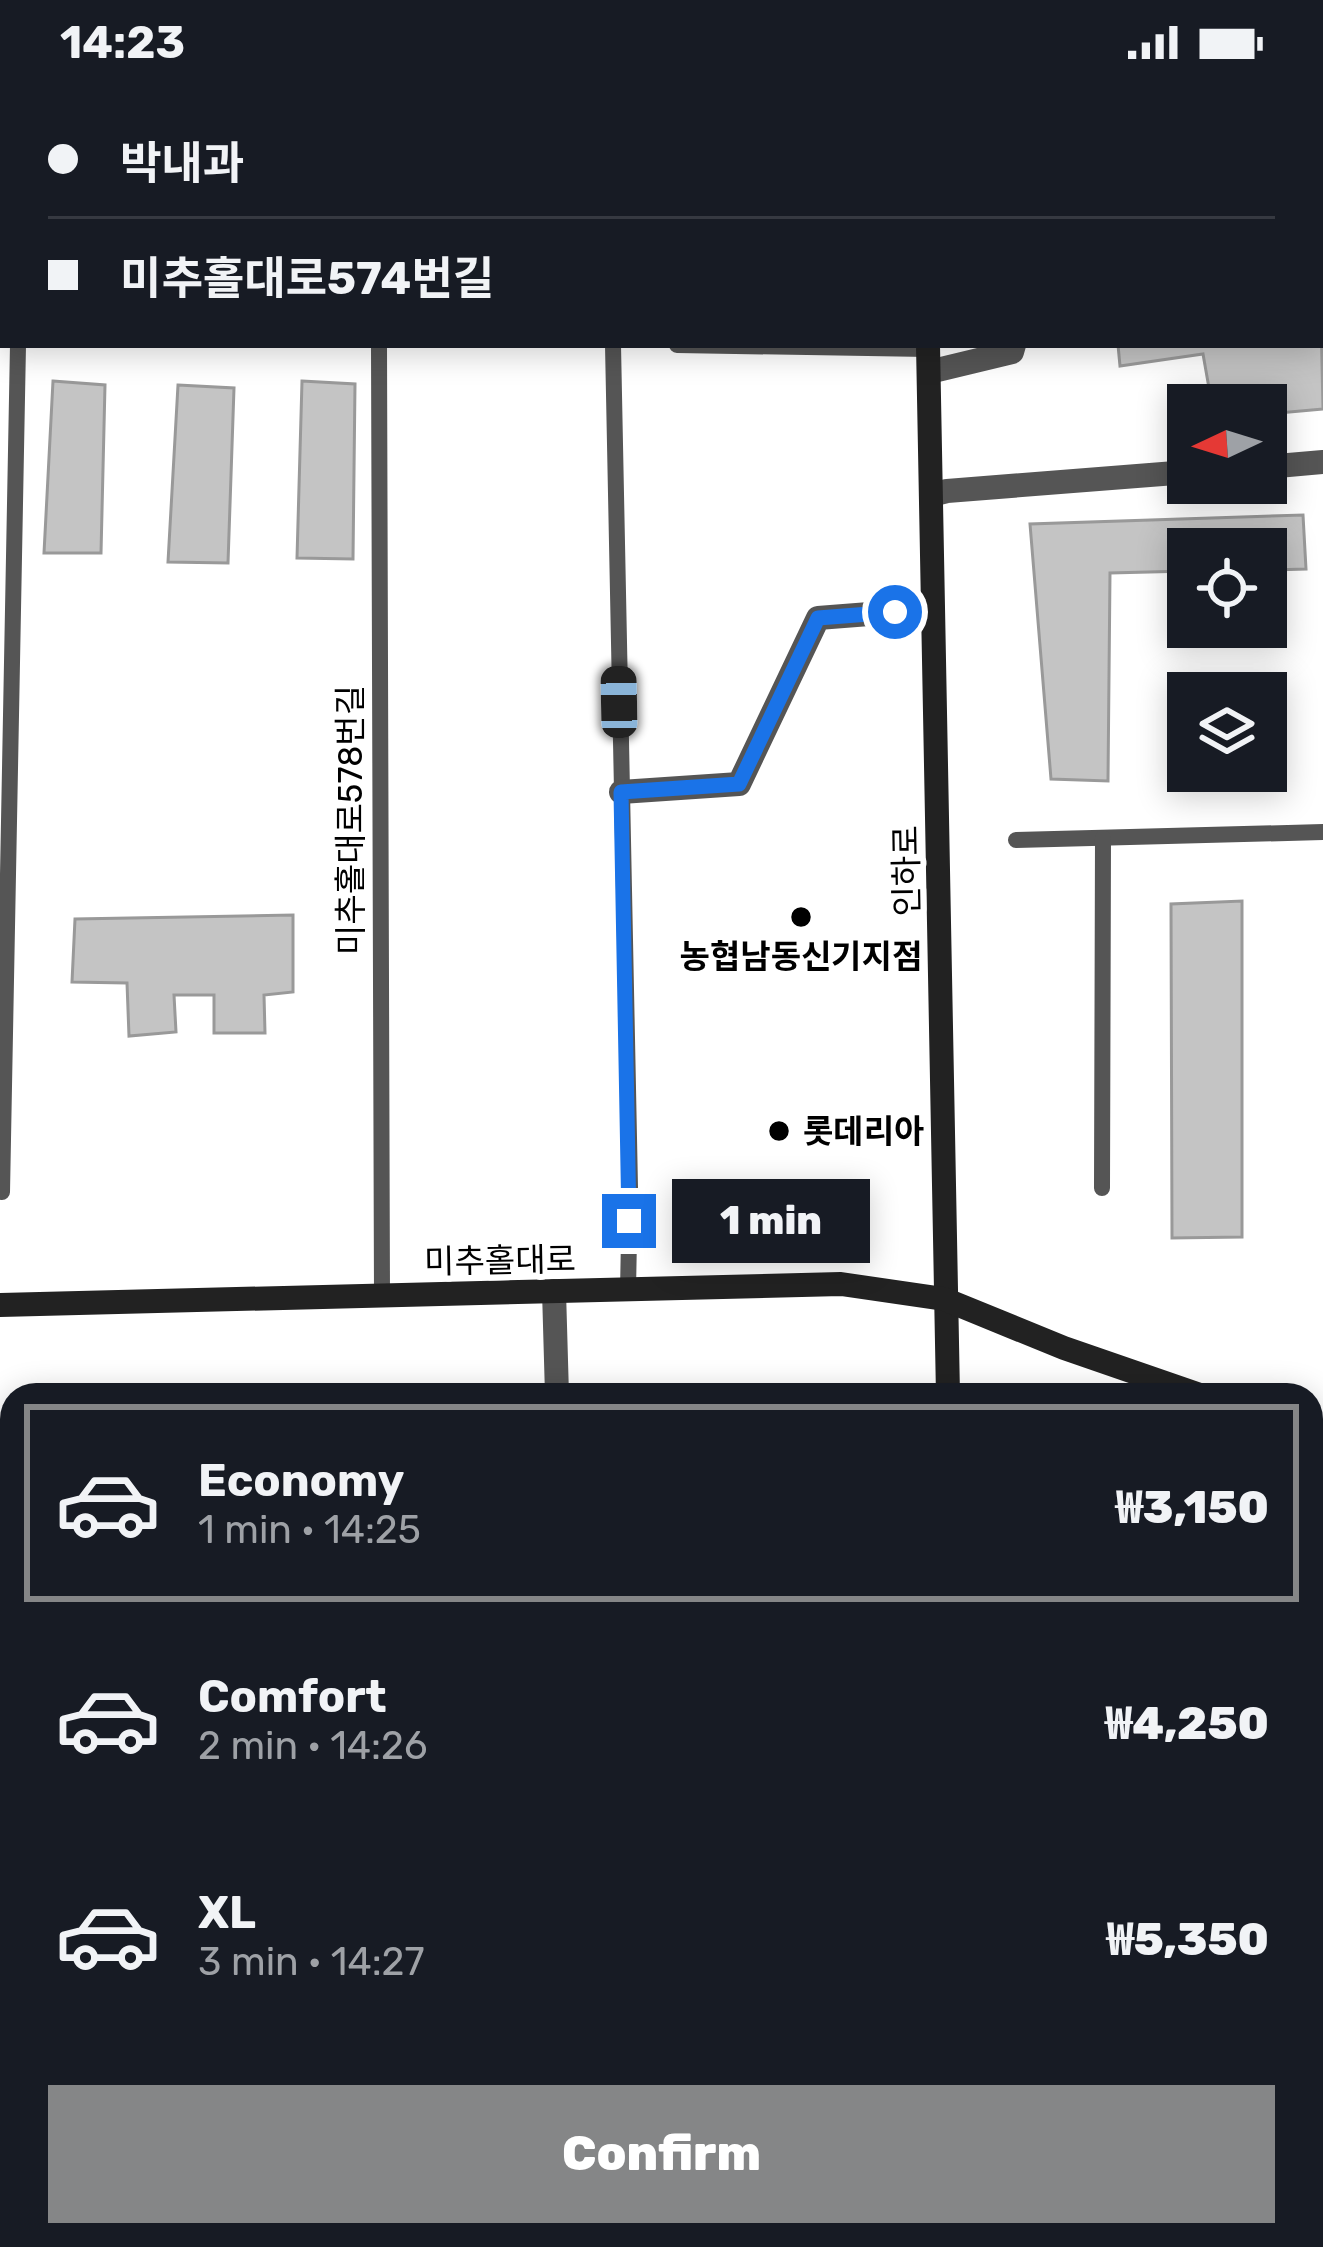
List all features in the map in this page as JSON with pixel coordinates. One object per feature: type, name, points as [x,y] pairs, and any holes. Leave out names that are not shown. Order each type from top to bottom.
[{"type":"main road","name":"인하로","points":[[928,355],[948,1383]]},
{"type":"main road","name":"미추홀대로","points":[[0,1305],[841,1284],[944,1299],[1163,1383]]},
{"type":"street","points":[[928,355],[1012,352],[1013,348]]},
{"type":"street","points":[[1287,465],[1323,462]]},
{"type":"street","points":[[931,495],[1167,474]]},
{"type":"street","points":[[621,792],[739,784],[818,618],[895,612]]},
{"type":"street","points":[[554,1291],[556,1383]]},
{"type":"lane","points":[[2,1192],[18,348]]},
{"type":"lane","name":"미추홀대로578번길","points":[[379,348],[382,1295]]},
{"type":"lane","points":[[613,348],[630,1187],[628,1290]]},
{"type":"lane","points":[[752,348],[928,355]]},
{"type":"lane","points":[[1016,840],[1323,832]]},
{"type":"lane","points":[[1102,1187],[1103,838]]},
{"type":"building","points":[[1118,348],[1322,348],[1323,409],[1287,412],[1287,384],[1208,384],[1203,354],[1120,366]]},
{"type":"building","points":[[53,381],[105,385],[101,553],[44,553]]},
{"type":"building","points":[[302,381],[355,384],[353,559],[297,558]]},
{"type":"building","points":[[178,385],[234,388],[228,563],[168,562]]},
{"type":"building","points":[[1303,515],[1306,569],[1287,569],[1287,528],[1167,528],[1167,572],[1110,573],[1108,781],[1051,779],[1030,524]]},
{"type":"building","points":[[1242,901],[1242,1237],[1172,1238],[1171,904]]},
{"type":"building","points":[[293,915],[293,992],[264,995],[265,1033],[214,1033],[214,995],[174,995],[176,1032],[129,1036],[127,983],[72,982],[75,919]]},
{"type":"place","name":"농협남동신기지점","points":[[801,917]]},
{"type":"place","name":"롯데리아","points":[[779,1131]]},
{"type":"route","points":[[629,1221],[621,792],[739,784],[818,618],[895,612]]}]
